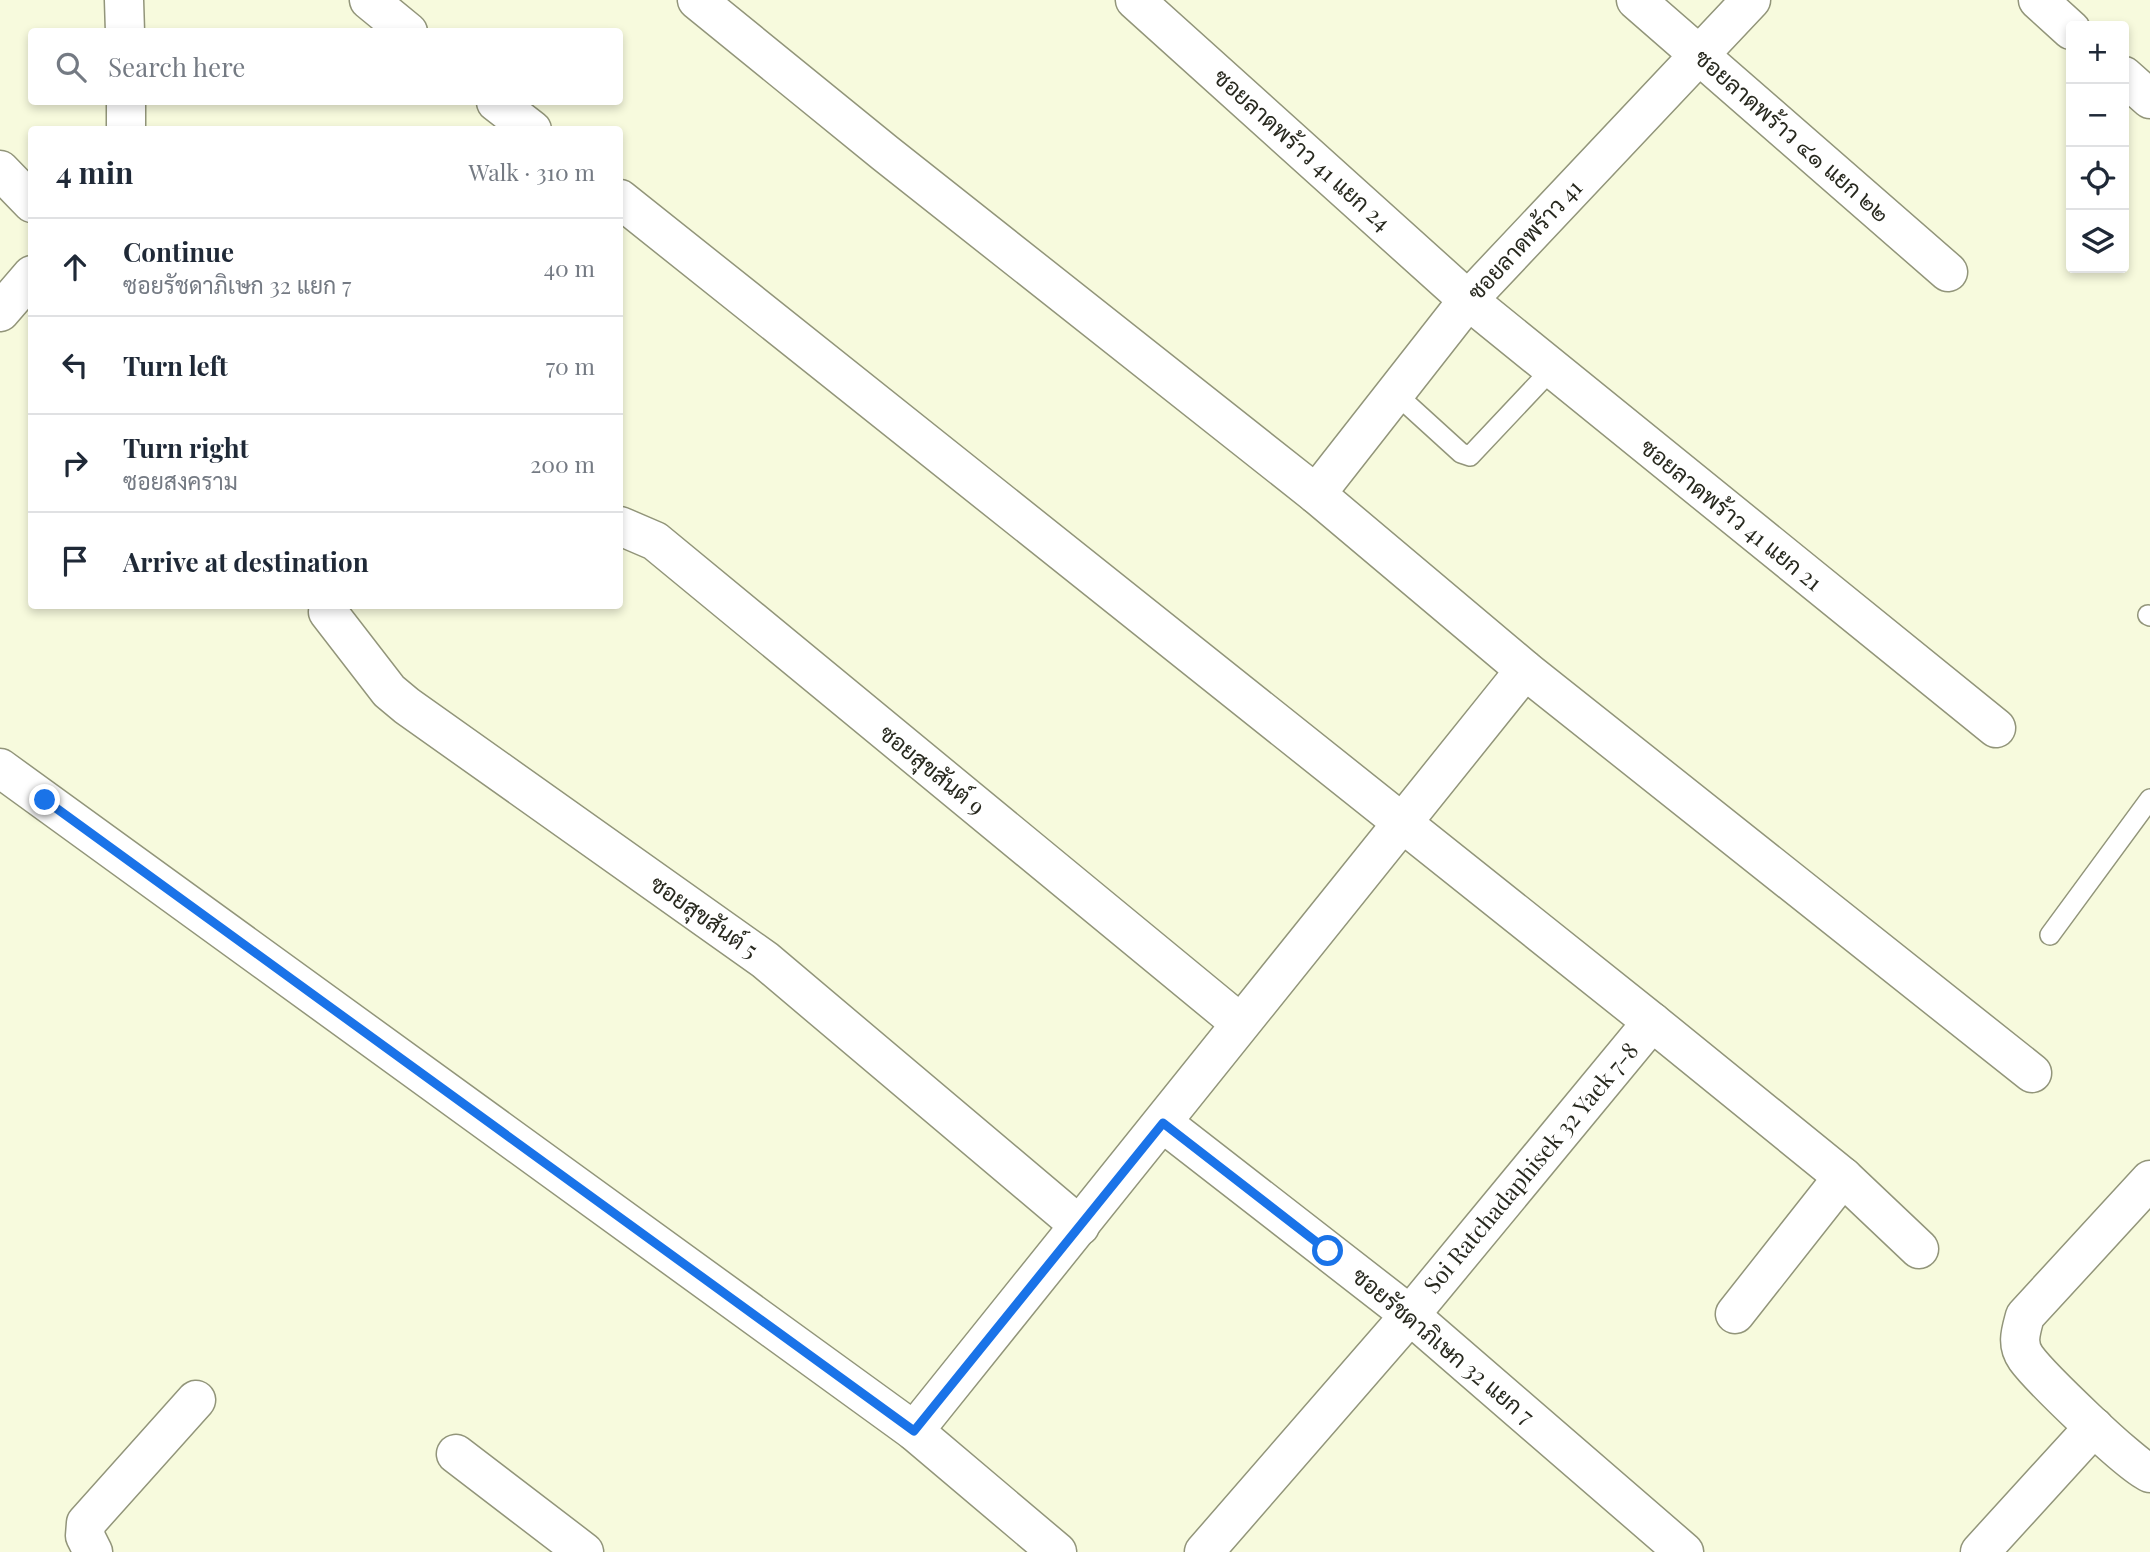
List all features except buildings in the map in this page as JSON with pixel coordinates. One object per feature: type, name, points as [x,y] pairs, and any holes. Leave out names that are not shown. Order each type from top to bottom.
[{"type":"street","points":[[124,0],[125,28]]},
{"type":"street","points":[[369,0],[403,28]]},
{"type":"street","points":[[697,0],[896,162],[1316,494],[1525,670],[2032,1073]]},
{"type":"street","name":"ซอยลาดพร้าว 41 แยก 24","points":[[1135,0],[1468,300]]},
{"type":"street","name":"ซอยลาดพร้าว ๔๑ แยก ๒๒","points":[[1636,0],[1948,272]]},
{"type":"street","name":"ซอยลาดพร้าว 41","points":[[1316,494],[1468,300],[1751,0]]},
{"type":"street","points":[[2038,0],[2066,25]]},
{"type":"street","points":[[2129,80],[2150,99]]},
{"type":"street","points":[[126,105],[126,126]]},
{"type":"street","points":[[500,105],[527,126]]},
{"type":"street","points":[[0,170],[28,199]]},
{"type":"street","points":[[623,201],[1652,1022],[1843,1177],[1919,1249]]},
{"type":"street","points":[[0,312],[28,280]]},
{"type":"street","name":"ซอยลาดพร้าว 41 แยก 21","points":[[1468,300],[1996,728]]},
{"type":"street","name":"ซอยสุขสันต์ 9","points":[[623,527],[654,541],[1240,1023]]},
{"type":"street","name":"ซอยสุขสันต์ 5","points":[[328,612],[389,691],[407,706],[765,960],[1080,1226]]},
{"type":"street","points":[[914,1431],[1525,670]]},
{"type":"street","points":[[0,768],[914,1431],[1056,1552]]},
{"type":"street","name":"Soi Ratchadaphisek 32 Yaek 7-8","points":[[1204,1552],[1409,1314],[1652,1022]]},
{"type":"street","name":"ซอยรัชดาภิเษก 32 แยก 7","points":[[1163,1123],[1409,1314],[1684,1552]]},
{"type":"street","points":[[1735,1314],[1843,1177]]},
{"type":"street","points":[[2150,1180],[2025,1316],[2019,1339],[2025,1357],[2094,1427],[2150,1473]]},
{"type":"street","points":[[93,1552],[85,1536],[86,1522],[196,1400]]},
{"type":"street","points":[[1980,1552],[2094,1427]]},
{"type":"street","points":[[456,1454],[584,1552]]},
{"type":"lane","points":[[1395,393],[1461,453],[1470,456],[1552,369]]},
{"type":"lane","points":[[2050,935],[2150,799]]},
{"type":"route","points":[[45,800],[914,1431],[1163,1123],[1328,1251]]}]
